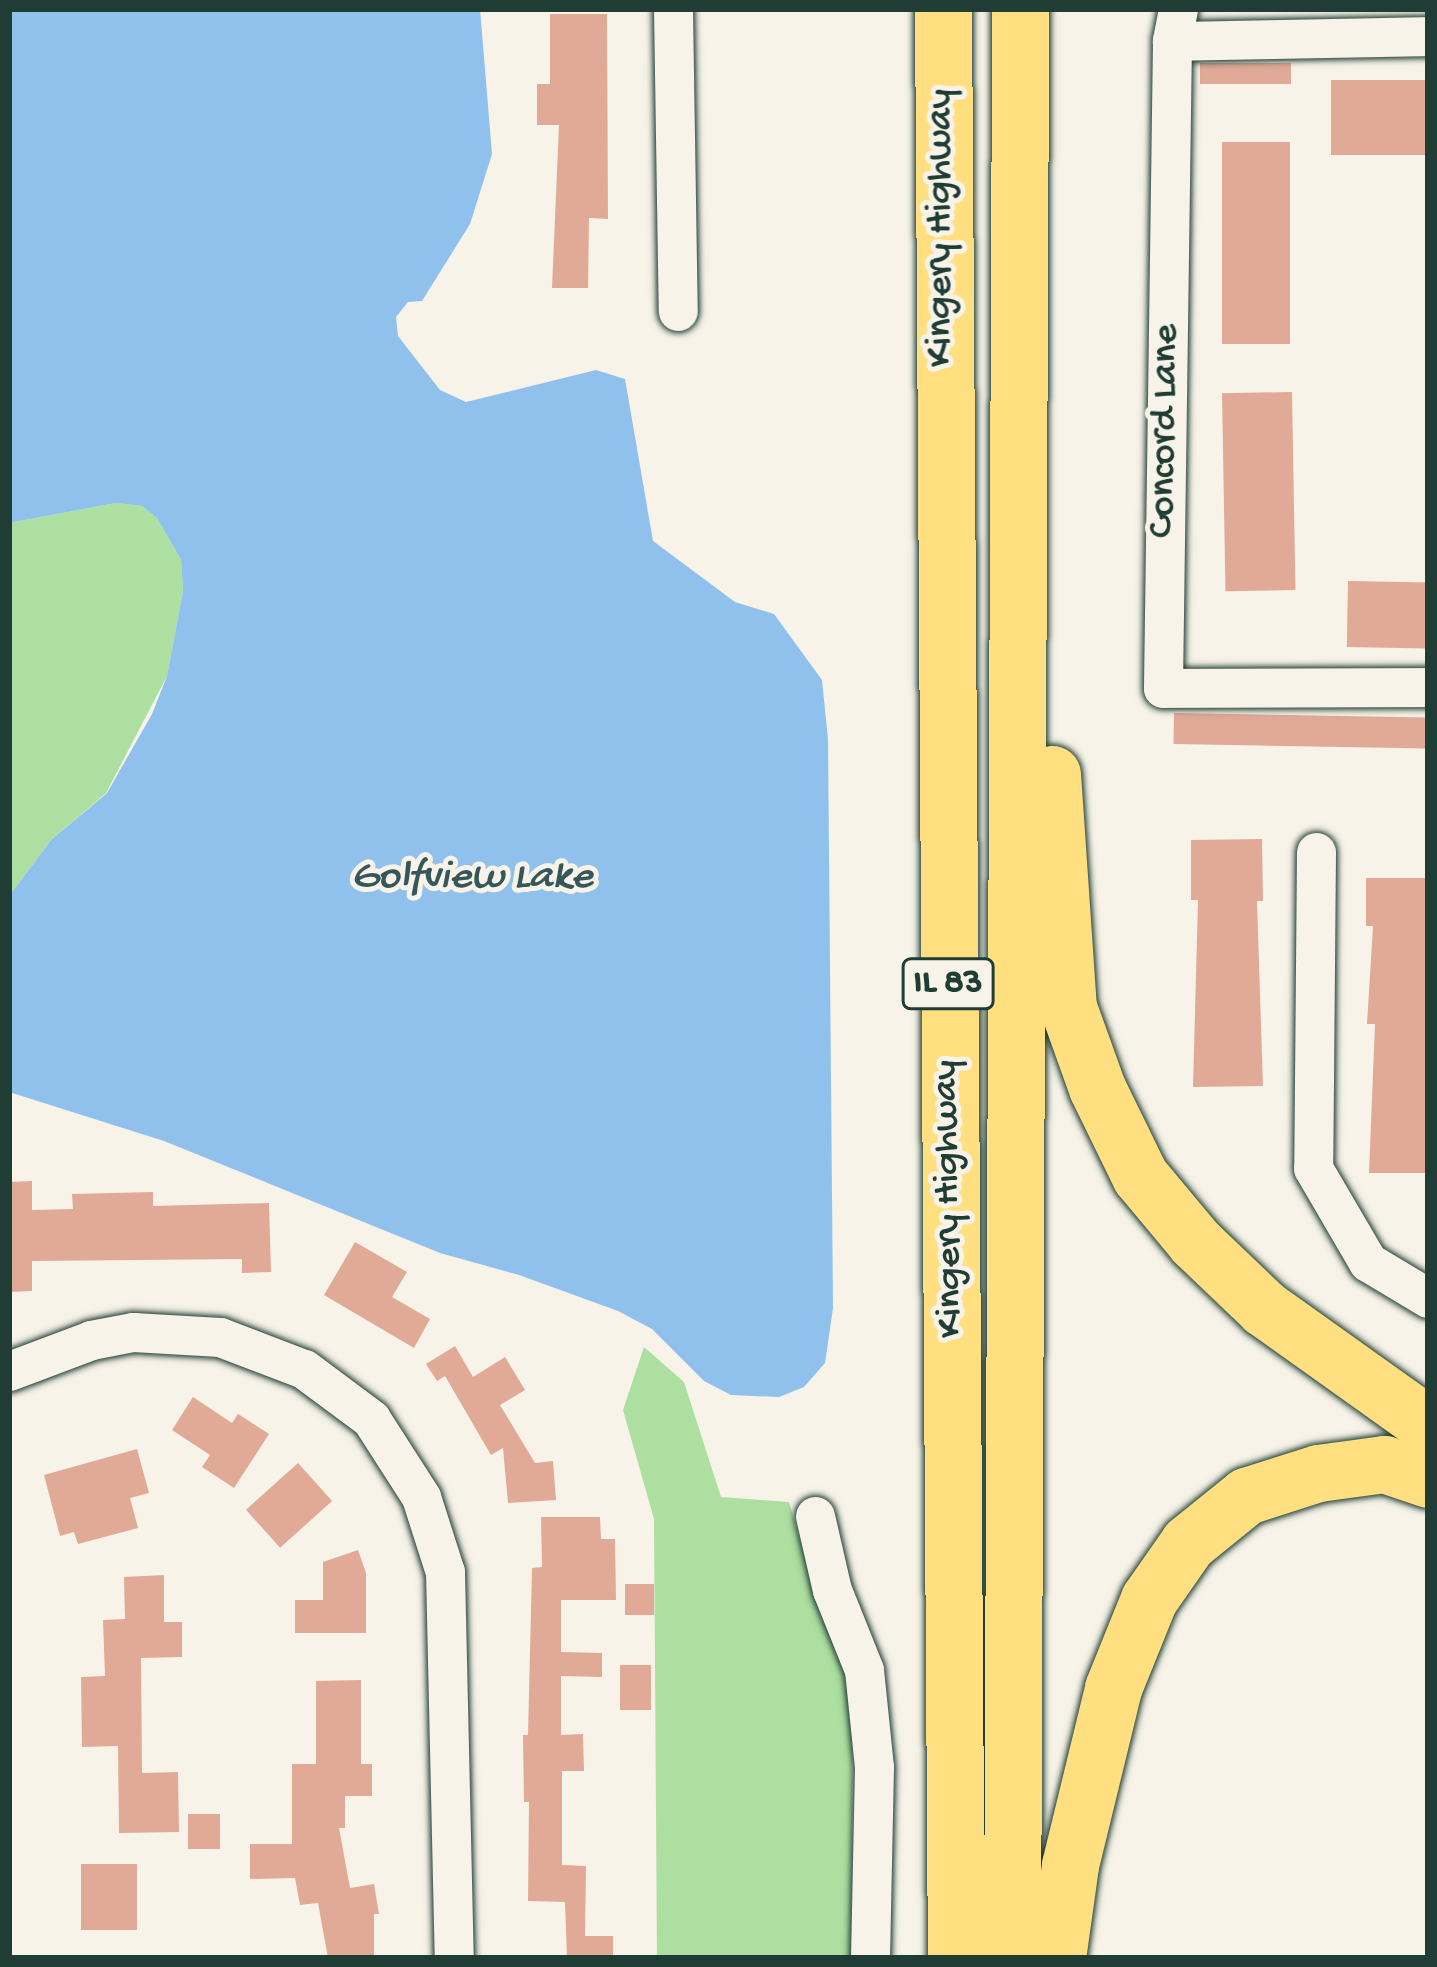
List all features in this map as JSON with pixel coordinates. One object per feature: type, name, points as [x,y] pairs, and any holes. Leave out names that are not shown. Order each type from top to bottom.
[{"type":"highway","name":"Kingery Highway","points":[[943,9],[956,1958]]},
{"type":"highway","name":"Kingery Highway","points":[[1012,1958],[1020,9]]},
{"type":"highway","points":[[1018,224],[1060,941],[1075,1027],[1096,1088],[1140,1176],[1195,1242],[1264,1307],[1428,1425]]},
{"type":"highway","points":[[1057,1958],[1070,1864],[1113,1688],[1149,1599],[1188,1543],[1246,1496],[1318,1473],[1384,1464],[1428,1479]]},
{"type":"street","points":[[673,9],[678,311]]},
{"type":"street","points":[[1175,25],[1428,36]]},
{"type":"street","name":"Concord Lane","points":[[1175,25],[1162,688],[1428,687]]},
{"type":"street","points":[[1316,852],[1313,1168],[1368,1262],[1428,1298]]},
{"type":"street","points":[[9,1371],[91,1340],[133,1332],[220,1336],[263,1349],[324,1382],[371,1419],[422,1498],[445,1572],[454,1958]]},
{"type":"street","points":[[815,1516],[832,1590],[863,1670],[874,1767],[870,1958]]},
{"type":"green space","points":[[116,503],[142,506],[157,518],[181,560],[183,591],[167,676],[106,793],[51,840],[9,896],[9,523]]},
{"type":"green space","points":[[644,1347],[684,1382],[721,1497],[789,1502],[821,1611],[853,1681],[851,1958],[657,1958],[654,1519],[623,1410]]},
{"type":"water","name":"Golfview Lake","points":[[9,9],[480,9],[492,154],[470,224],[422,301],[408,302],[396,317],[398,336],[440,390],[466,402],[596,370],[625,379],[653,541],[735,602],[774,614],[822,680],[828,739],[833,1308],[825,1363],[804,1387],[779,1397],[731,1395],[704,1381],[652,1329],[618,1311],[440,1253],[164,1141],[9,1092],[9,896],[51,840],[107,793],[152,714],[167,676],[183,591],[181,560],[157,518],[142,506],[116,503],[9,523]]},
{"type":"building","points":[[550,14],[607,14],[608,219],[589,218],[588,288],[552,288],[559,125],[537,125],[537,84],[550,84]]},
{"type":"building","points":[[1200,63],[1291,63],[1291,84],[1200,84]]},
{"type":"building","points":[[1331,80],[1428,80],[1428,155],[1331,155]]},
{"type":"building","points":[[1222,142],[1290,142],[1290,344],[1222,344]]},
{"type":"building","points":[[1292,392],[1295,590],[1225,591],[1222,393]]},
{"type":"building","points":[[1348,581],[1428,582],[1427,648],[1347,647]]},
{"type":"building","points":[[1174,713],[1428,717],[1427,748],[1173,744]]},
{"type":"building","points":[[1262,839],[1263,901],[1257,901],[1263,1086],[1193,1087],[1198,900],[1191,900],[1191,840]]},
{"type":"building","points":[[1366,878],[1428,878],[1428,1173],[1369,1173],[1375,1024],[1367,1024],[1373,926],[1366,926]]},
{"type":"building","points":[[32,1181],[32,1210],[73,1209],[72,1194],[153,1192],[153,1206],[269,1203],[271,1272],[242,1273],[242,1259],[32,1261],[32,1291],[9,1292],[9,1182]]},
{"type":"building","points":[[355,1242],[407,1272],[392,1297],[430,1319],[414,1348],[324,1295]]},
{"type":"building","points":[[455,1346],[473,1377],[505,1357],[525,1390],[500,1405],[535,1463],[553,1461],[556,1500],[508,1503],[503,1448],[491,1455],[445,1376],[437,1381],[426,1364]]},
{"type":"building","points":[[193,1397],[232,1423],[238,1414],[269,1434],[234,1488],[202,1467],[210,1455],[172,1430]]},
{"type":"building","points":[[137,1449],[149,1493],[130,1498],[138,1528],[78,1544],[74,1532],[60,1536],[44,1475]]},
{"type":"building","points":[[298,1463],[332,1501],[280,1548],[246,1510]]},
{"type":"building","points":[[541,1517],[600,1517],[601,1539],[615,1539],[616,1600],[561,1600],[561,1652],[602,1653],[602,1677],[561,1676],[561,1735],[583,1734],[584,1771],[562,1771],[562,1865],[586,1866],[585,1936],[613,1936],[613,1958],[567,1958],[565,1902],[528,1901],[529,1802],[524,1802],[523,1735],[528,1735],[532,1568],[542,1567]]},
{"type":"building","points":[[358,1550],[366,1573],[366,1633],[295,1633],[295,1600],[323,1600],[323,1562]]},
{"type":"building","points":[[164,1575],[164,1622],[182,1622],[182,1657],[141,1658],[142,1773],[178,1772],[179,1832],[119,1833],[118,1746],[82,1747],[81,1677],[105,1676],[103,1620],[125,1619],[124,1577]]},
{"type":"building","points":[[625,1584],[654,1584],[654,1615],[625,1615]]},
{"type":"building","points":[[620,1665],[651,1665],[651,1710],[620,1710]]},
{"type":"building","points":[[361,1680],[361,1764],[372,1764],[372,1796],[345,1796],[345,1828],[339,1828],[350,1888],[374,1884],[379,1914],[374,1914],[374,1958],[328,1958],[318,1903],[300,1905],[295,1878],[250,1879],[250,1844],[292,1844],[292,1764],[316,1764],[316,1681]]},
{"type":"building","points":[[188,1814],[220,1814],[220,1849],[188,1849]]},
{"type":"building","points":[[81,1864],[137,1864],[137,1930],[81,1930]]}]
